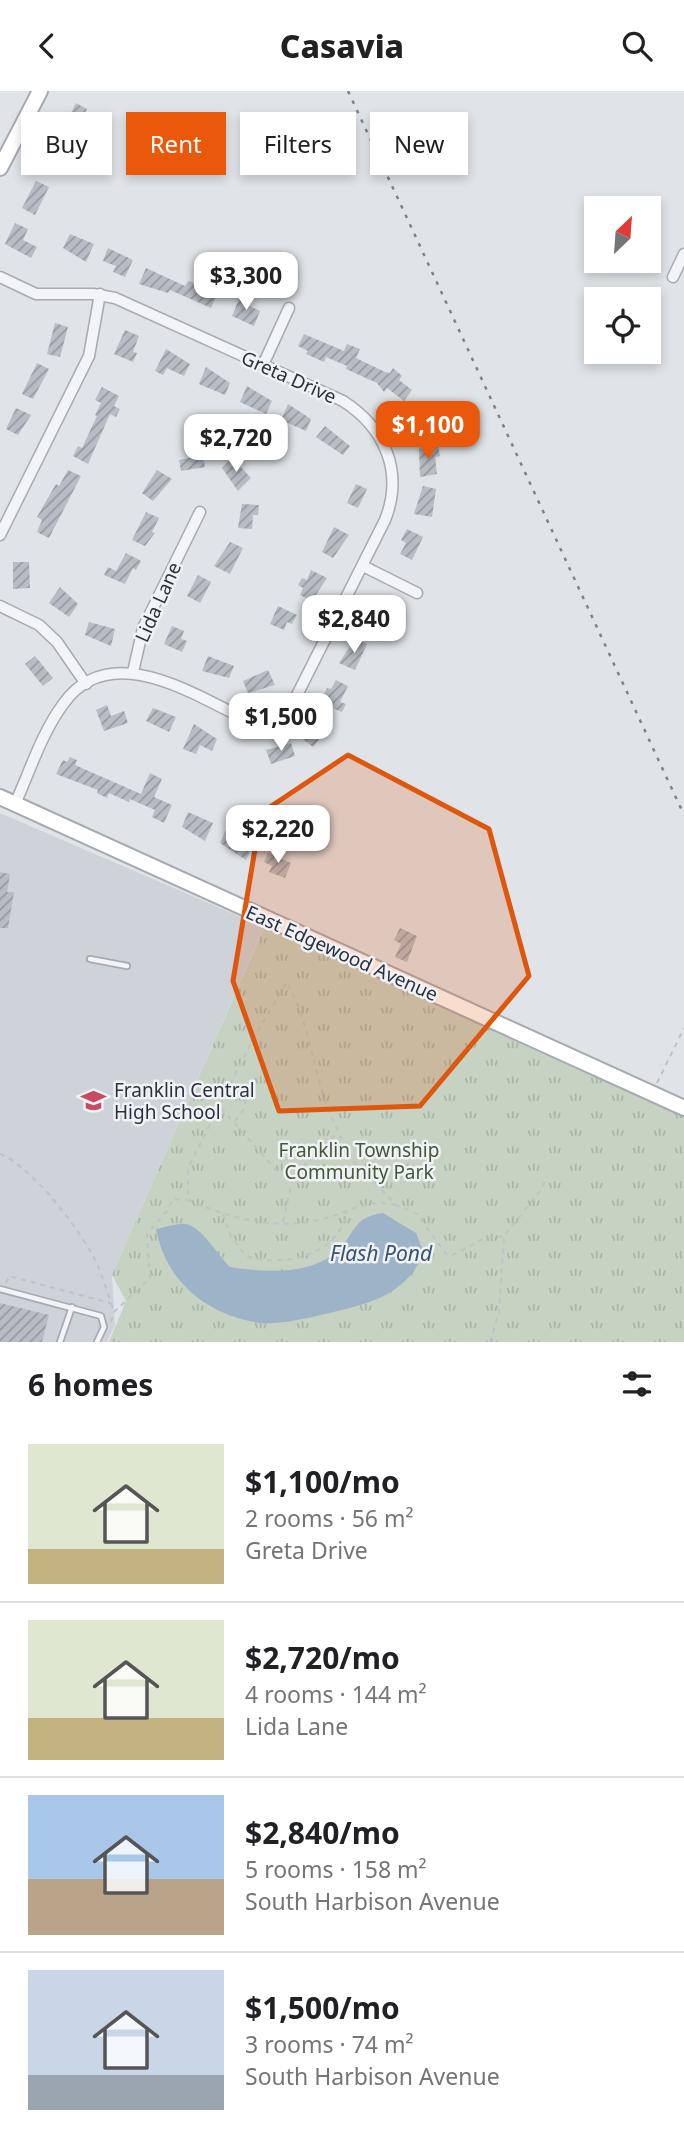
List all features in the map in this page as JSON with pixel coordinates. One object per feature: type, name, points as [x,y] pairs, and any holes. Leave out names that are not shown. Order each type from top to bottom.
[{"type":"main road","points":[[0,168],[40,91]]},
{"type":"main road","name":"East Edgewood Avenue","points":[[0,797],[684,1108]]},
{"type":"street","points":[[673,277],[684,254]]},
{"type":"street","name":"Greta Drive","points":[[0,277],[47,296],[100,294],[352,406],[372,424],[384,443],[393,473],[392,495],[384,520],[295,704],[280,720],[253,723],[151,677],[133,672]]},
{"type":"street","points":[[0,535],[89,356],[100,294]]},
{"type":"street","points":[[263,365],[289,308]]},
{"type":"street","name":"Lida Lane","points":[[133,672],[143,628],[200,512]]},
{"type":"street","points":[[363,566],[417,593]]},
{"type":"street","points":[[0,606],[39,625],[57,642],[86,684]]},
{"type":"street","points":[[15,804],[59,710],[71,695],[86,684],[111,674],[133,672]]},
{"type":"lane","points":[[90,959],[127,966]]},
{"type":"lane","points":[[0,1289],[95,1313],[104,1321],[97,1342]]},
{"type":"lane","points":[[60,1342],[72,1307]]},
{"type":"path","points":[[188,1200],[188,1168],[254,1037],[287,982],[298,1002],[328,1110],[343,1150],[396,1205]]},
{"type":"path","points":[[652,1094],[684,1028]]},
{"type":"path","points":[[234,1122],[243,1110],[247,1096]]},
{"type":"path","points":[[220,1107],[276,1170],[293,1176]]},
{"type":"path","points":[[283,1224],[293,1176],[338,1131]]},
{"type":"path","points":[[0,1154],[24,1167],[69,1222],[97,1265],[114,1312],[150,1278],[147,1234],[173,1199],[188,1200],[223,1213],[268,1224],[315,1221],[377,1200],[416,1214],[446,1254],[451,1256],[485,1238],[504,1236]]},
{"type":"path","points":[[490,1342],[499,1312],[504,1236],[540,1191],[547,1177]]},
{"type":"path","points":[[223,1213],[230,1237],[246,1256],[297,1259],[334,1239],[344,1227],[346,1211]]},
{"type":"path","points":[[297,1259],[297,1266]]},
{"type":"path","points":[[0,1282],[7,1283],[9,1276],[111,1304]]},
{"type":"highlighted area","points":[[348,755],[489,829],[529,976],[420,1106],[279,1111],[233,981],[261,813]]},
{"type":"shaded area","name":"Franklin Central High School","points":[[0,813],[264,927],[112,1275],[115,1325],[107,1342],[0,1342]]},
{"type":"green space","name":"Franklin Township Community Park","points":[[268,919],[684,1117],[684,1342],[109,1342],[126,1301],[112,1275]]},
{"type":"water","name":"Flash Pond","points":[[383,1213],[416,1233],[424,1253],[407,1279],[397,1288],[373,1301],[277,1323],[241,1319],[206,1304],[179,1280],[169,1265],[156,1229],[178,1224],[191,1226],[203,1235],[230,1267],[285,1270],[299,1269],[325,1260],[343,1245],[359,1223],[372,1215]]},
{"type":"building","points":[[76,103],[87,109],[86,112],[72,112]]},
{"type":"building","points":[[36,181],[49,187],[35,215],[22,208]]},
{"type":"building","points":[[15,223],[28,229],[23,240],[37,247],[31,258],[5,244]]},
{"type":"building","points":[[70,234],[94,244],[86,262],[63,248]]},
{"type":"building","points":[[108,248],[133,260],[125,277],[113,272],[116,266],[103,261]]},
{"type":"building","points":[[146,268],[185,286],[189,281],[196,284],[198,288],[216,297],[211,308],[170,290],[168,293],[139,284]]},
{"type":"building","points":[[240,297],[248,300],[246,304],[260,311],[254,326],[232,316]]},
{"type":"building","points":[[55,323],[68,327],[60,357],[47,354]]},
{"type":"building","points":[[125,330],[139,336],[133,352],[137,353],[133,362],[114,354]]},
{"type":"building","points":[[304,334],[344,351],[347,344],[360,349],[356,358],[385,372],[390,373],[393,368],[402,376],[399,380],[412,390],[404,401],[387,388],[384,392],[377,383],[346,369],[347,366],[326,357],[324,362],[306,354],[308,351],[298,346]]},
{"type":"building","points":[[166,349],[190,364],[184,376],[167,368],[163,375],[155,371]]},
{"type":"building","points":[[37,363],[49,369],[33,399],[22,394]]},
{"type":"building","points":[[206,367],[230,383],[225,395],[199,384]]},
{"type":"building","points":[[247,386],[272,401],[266,414],[240,402]]},
{"type":"building","points":[[102,387],[119,396],[114,406],[120,409],[116,417],[110,414],[88,464],[73,456],[78,446],[82,448],[97,416],[95,415],[101,403],[95,400]]},
{"type":"building","points":[[288,404],[311,419],[306,431],[281,420]]},
{"type":"building","points":[[422,405],[430,428],[412,439],[403,415]]},
{"type":"building","points":[[16,408],[31,415],[18,435],[6,429]]},
{"type":"building","points":[[325,426],[350,446],[343,455],[316,437]]},
{"type":"building","points":[[438,446],[440,456],[435,457],[437,474],[420,477],[419,449]]},
{"type":"building","points":[[203,455],[205,467],[181,471],[179,460]]},
{"type":"building","points":[[232,458],[251,478],[238,491],[222,468]]},
{"type":"building","points":[[68,470],[81,476],[49,538],[37,532],[42,520],[37,517],[56,484],[59,486]]},
{"type":"building","points":[[157,470],[172,479],[153,501],[142,493]]},
{"type":"building","points":[[356,484],[367,489],[358,508],[347,503]]},
{"type":"building","points":[[423,486],[436,489],[432,517],[414,514]]},
{"type":"building","points":[[242,504],[259,505],[258,515],[253,515],[252,529],[238,528]]},
{"type":"building","points":[[146,512],[159,518],[152,532],[155,533],[145,546],[132,540]]},
{"type":"building","points":[[334,527],[349,535],[333,558],[322,552]]},
{"type":"building","points":[[407,529],[423,537],[412,560],[400,554],[406,543],[401,540]]},
{"type":"building","points":[[230,542],[243,548],[230,574],[214,566]]},
{"type":"building","points":[[126,553],[141,561],[136,570],[133,568],[125,584],[104,575],[108,567],[116,571]]},
{"type":"building","points":[[13,562],[29,562],[30,588],[13,589]]},
{"type":"building","points":[[311,570],[327,578],[312,601],[300,595],[303,588],[298,585],[302,578],[307,580]]},
{"type":"building","points":[[198,575],[211,582],[200,603],[187,596]]},
{"type":"building","points":[[60,587],[78,604],[69,617],[49,603]]},
{"type":"building","points":[[375,600],[387,606],[380,621],[384,623],[379,634],[360,624]]},
{"type":"building","points":[[278,606],[297,615],[292,624],[287,622],[284,630],[270,624]]},
{"type":"building","points":[[89,622],[115,629],[111,646],[85,635]]},
{"type":"building","points":[[172,626],[184,631],[181,639],[187,641],[182,652],[164,644]]},
{"type":"building","points":[[355,639],[367,644],[355,670],[339,663]]},
{"type":"building","points":[[35,656],[53,678],[43,686],[25,664]]},
{"type":"building","points":[[208,656],[234,666],[229,678],[202,671]]},
{"type":"building","points":[[268,670],[275,685],[248,693],[243,681]]},
{"type":"building","points":[[336,680],[348,686],[340,702],[346,704],[342,712],[320,703],[327,688],[331,689]]},
{"type":"building","points":[[107,705],[111,716],[124,711],[128,723],[104,731],[96,710]]},
{"type":"building","points":[[153,708],[176,717],[169,732],[146,721]]},
{"type":"building","points":[[315,715],[329,726],[313,747],[299,736]]},
{"type":"building","points":[[194,724],[217,739],[212,751],[200,745],[196,754],[183,749]]},
{"type":"building","points":[[291,743],[295,756],[271,764],[266,750]]},
{"type":"building","points":[[70,757],[77,760],[75,765],[141,794],[150,773],[162,779],[154,797],[172,805],[164,823],[152,817],[155,810],[109,793],[107,798],[97,793],[98,790],[56,774],[63,760],[67,762]]},
{"type":"building","points":[[188,812],[213,823],[205,841],[182,827]]},
{"type":"building","points":[[226,830],[240,837],[242,832],[249,835],[247,840],[254,843],[246,860],[220,843]]},
{"type":"building","points":[[268,853],[291,863],[285,878],[269,872],[272,866],[264,862]]},
{"type":"building","points":[[0,872],[10,874],[7,892],[14,892],[8,928],[0,928]]},
{"type":"building","points":[[400,928],[417,936],[407,962],[395,957],[401,944],[394,940]]},
{"type":"building","points":[[0,1303],[49,1315],[42,1342],[0,1342]]},
{"type":"railway","points":[[348,91],[684,815]]},
{"type":"place","name":"Franklin Central High School","points":[[94,1101]]}]
